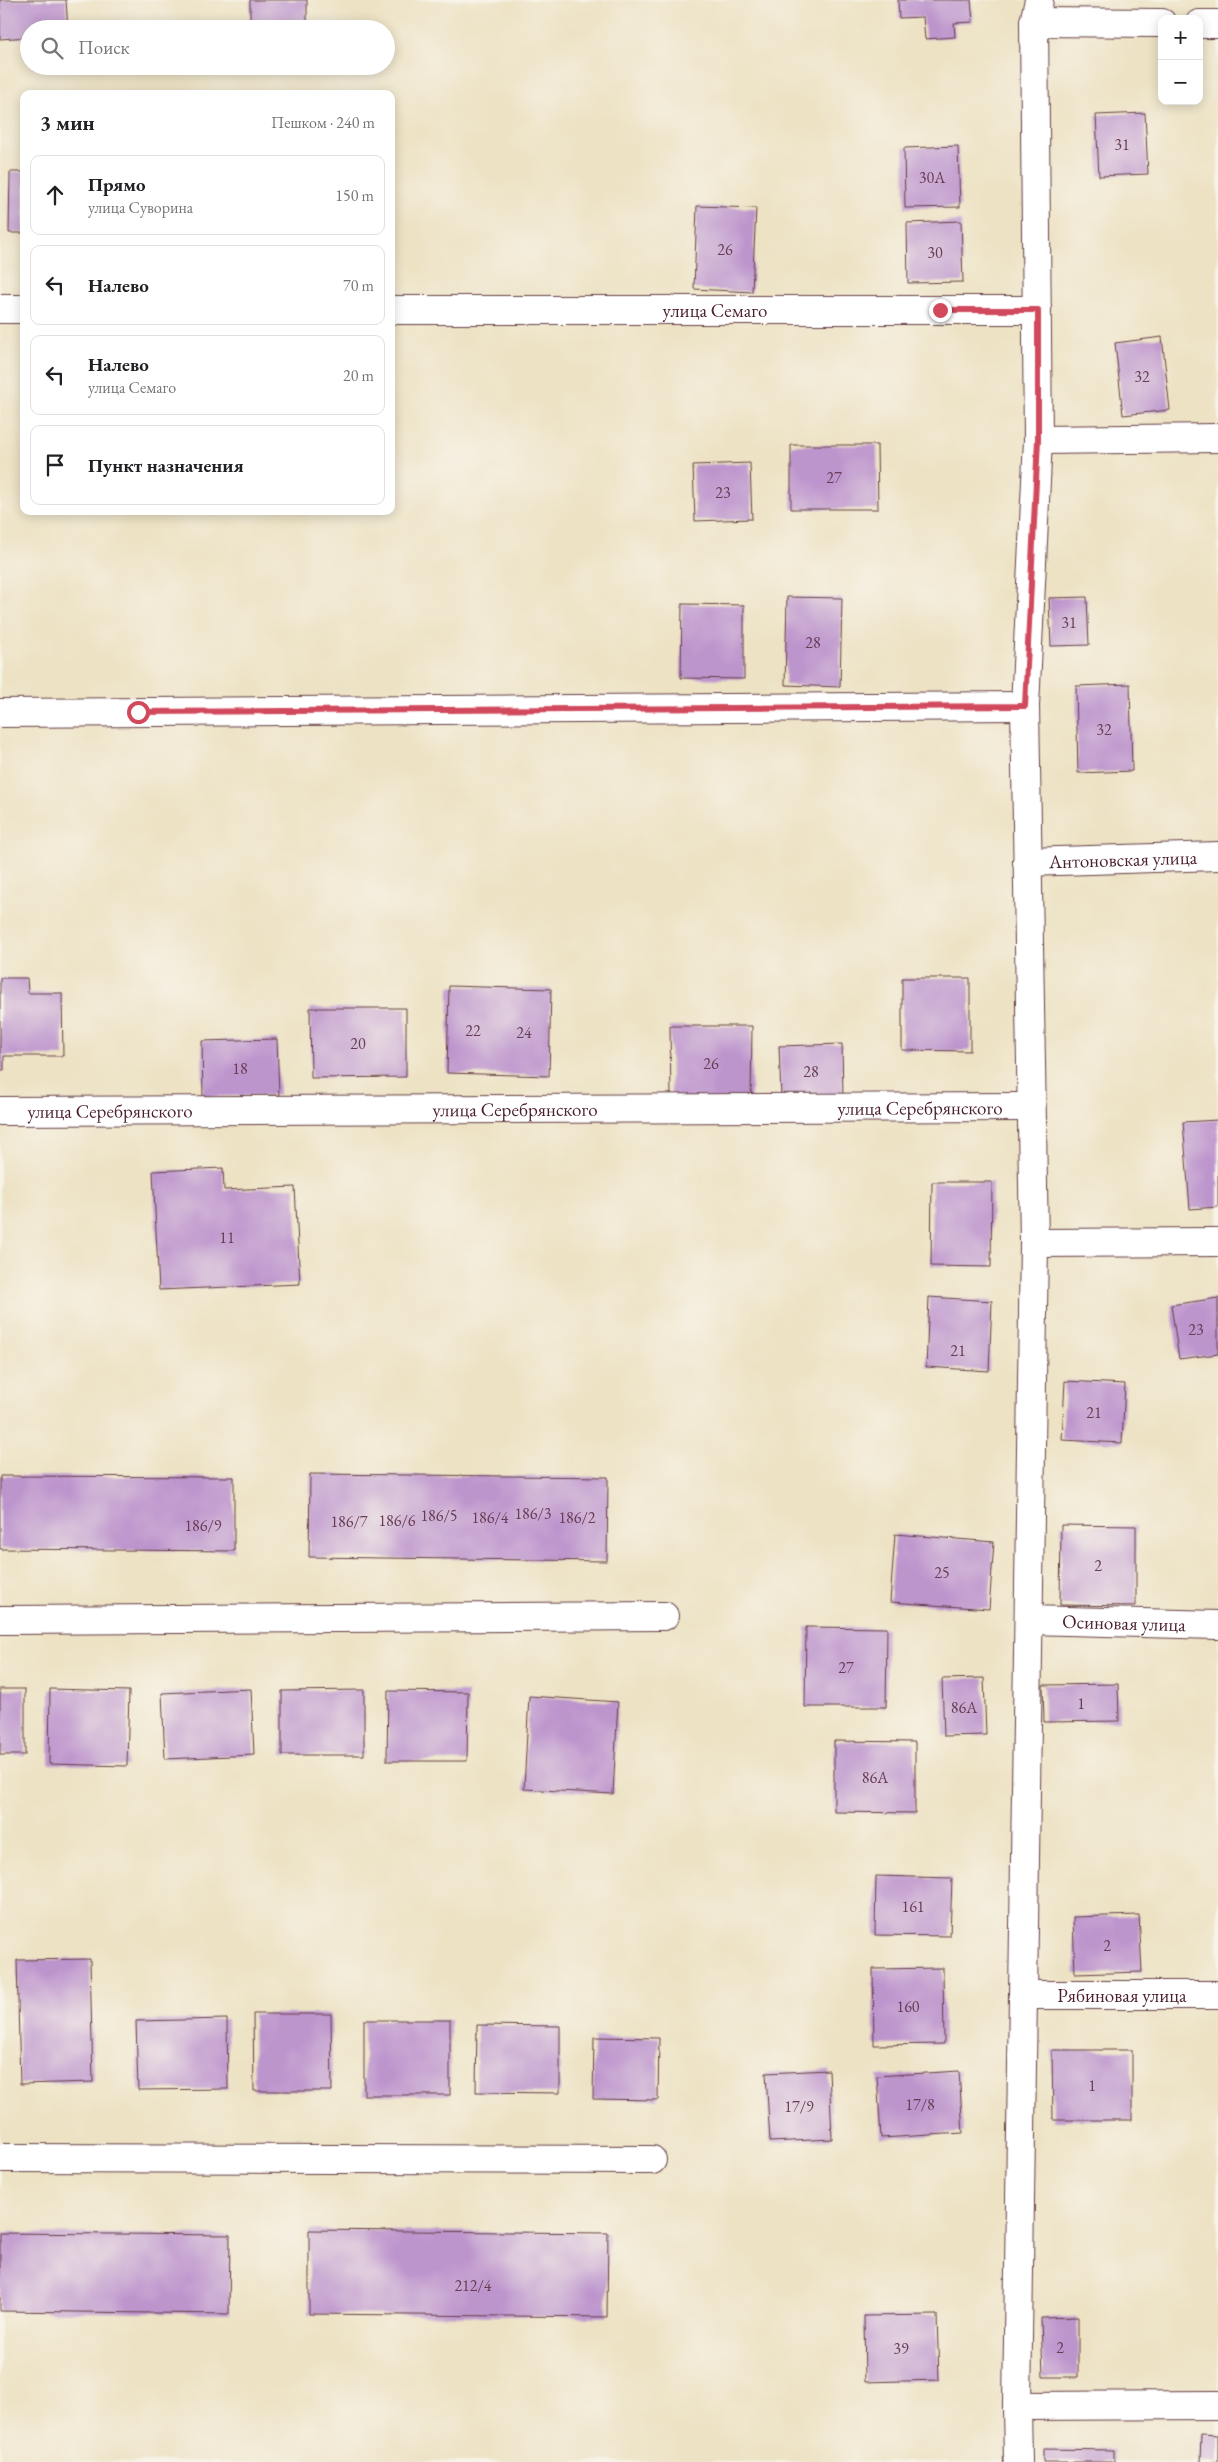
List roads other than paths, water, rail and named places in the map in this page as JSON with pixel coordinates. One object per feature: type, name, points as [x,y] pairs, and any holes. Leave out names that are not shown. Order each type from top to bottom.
[{"type":"street","points":[[1018,2462],[1017,2406],[1034,1243],[1030,1108],[1025,706],[1038,440],[1036,11],[1158,24]]},
{"type":"street","points":[[1203,24],[1218,24]]},
{"type":"street","points":[[0,309],[20,309]]},
{"type":"street","name":"улица Семаго","points":[[395,310],[1038,310]]},
{"type":"street","points":[[1038,440],[1218,438]]},
{"type":"street","points":[[0,713],[1025,706]]},
{"type":"street","name":"Антоновская улица","points":[[1028,862],[1218,856]]},
{"type":"street","name":"улица Серебрянского","points":[[0,1112],[1030,1108]]},
{"type":"street","points":[[1034,1243],[1218,1242]]},
{"type":"street","points":[[0,1620],[664,1616]]},
{"type":"street","name":"Осиновая улица","points":[[1029,1620],[1218,1625]]},
{"type":"street","name":"Рябиновая улица","points":[[1024,1995],[1218,1995]]},
{"type":"street","points":[[0,2158],[652,2160]]},
{"type":"street","points":[[1017,2406],[1218,2405]]}]
